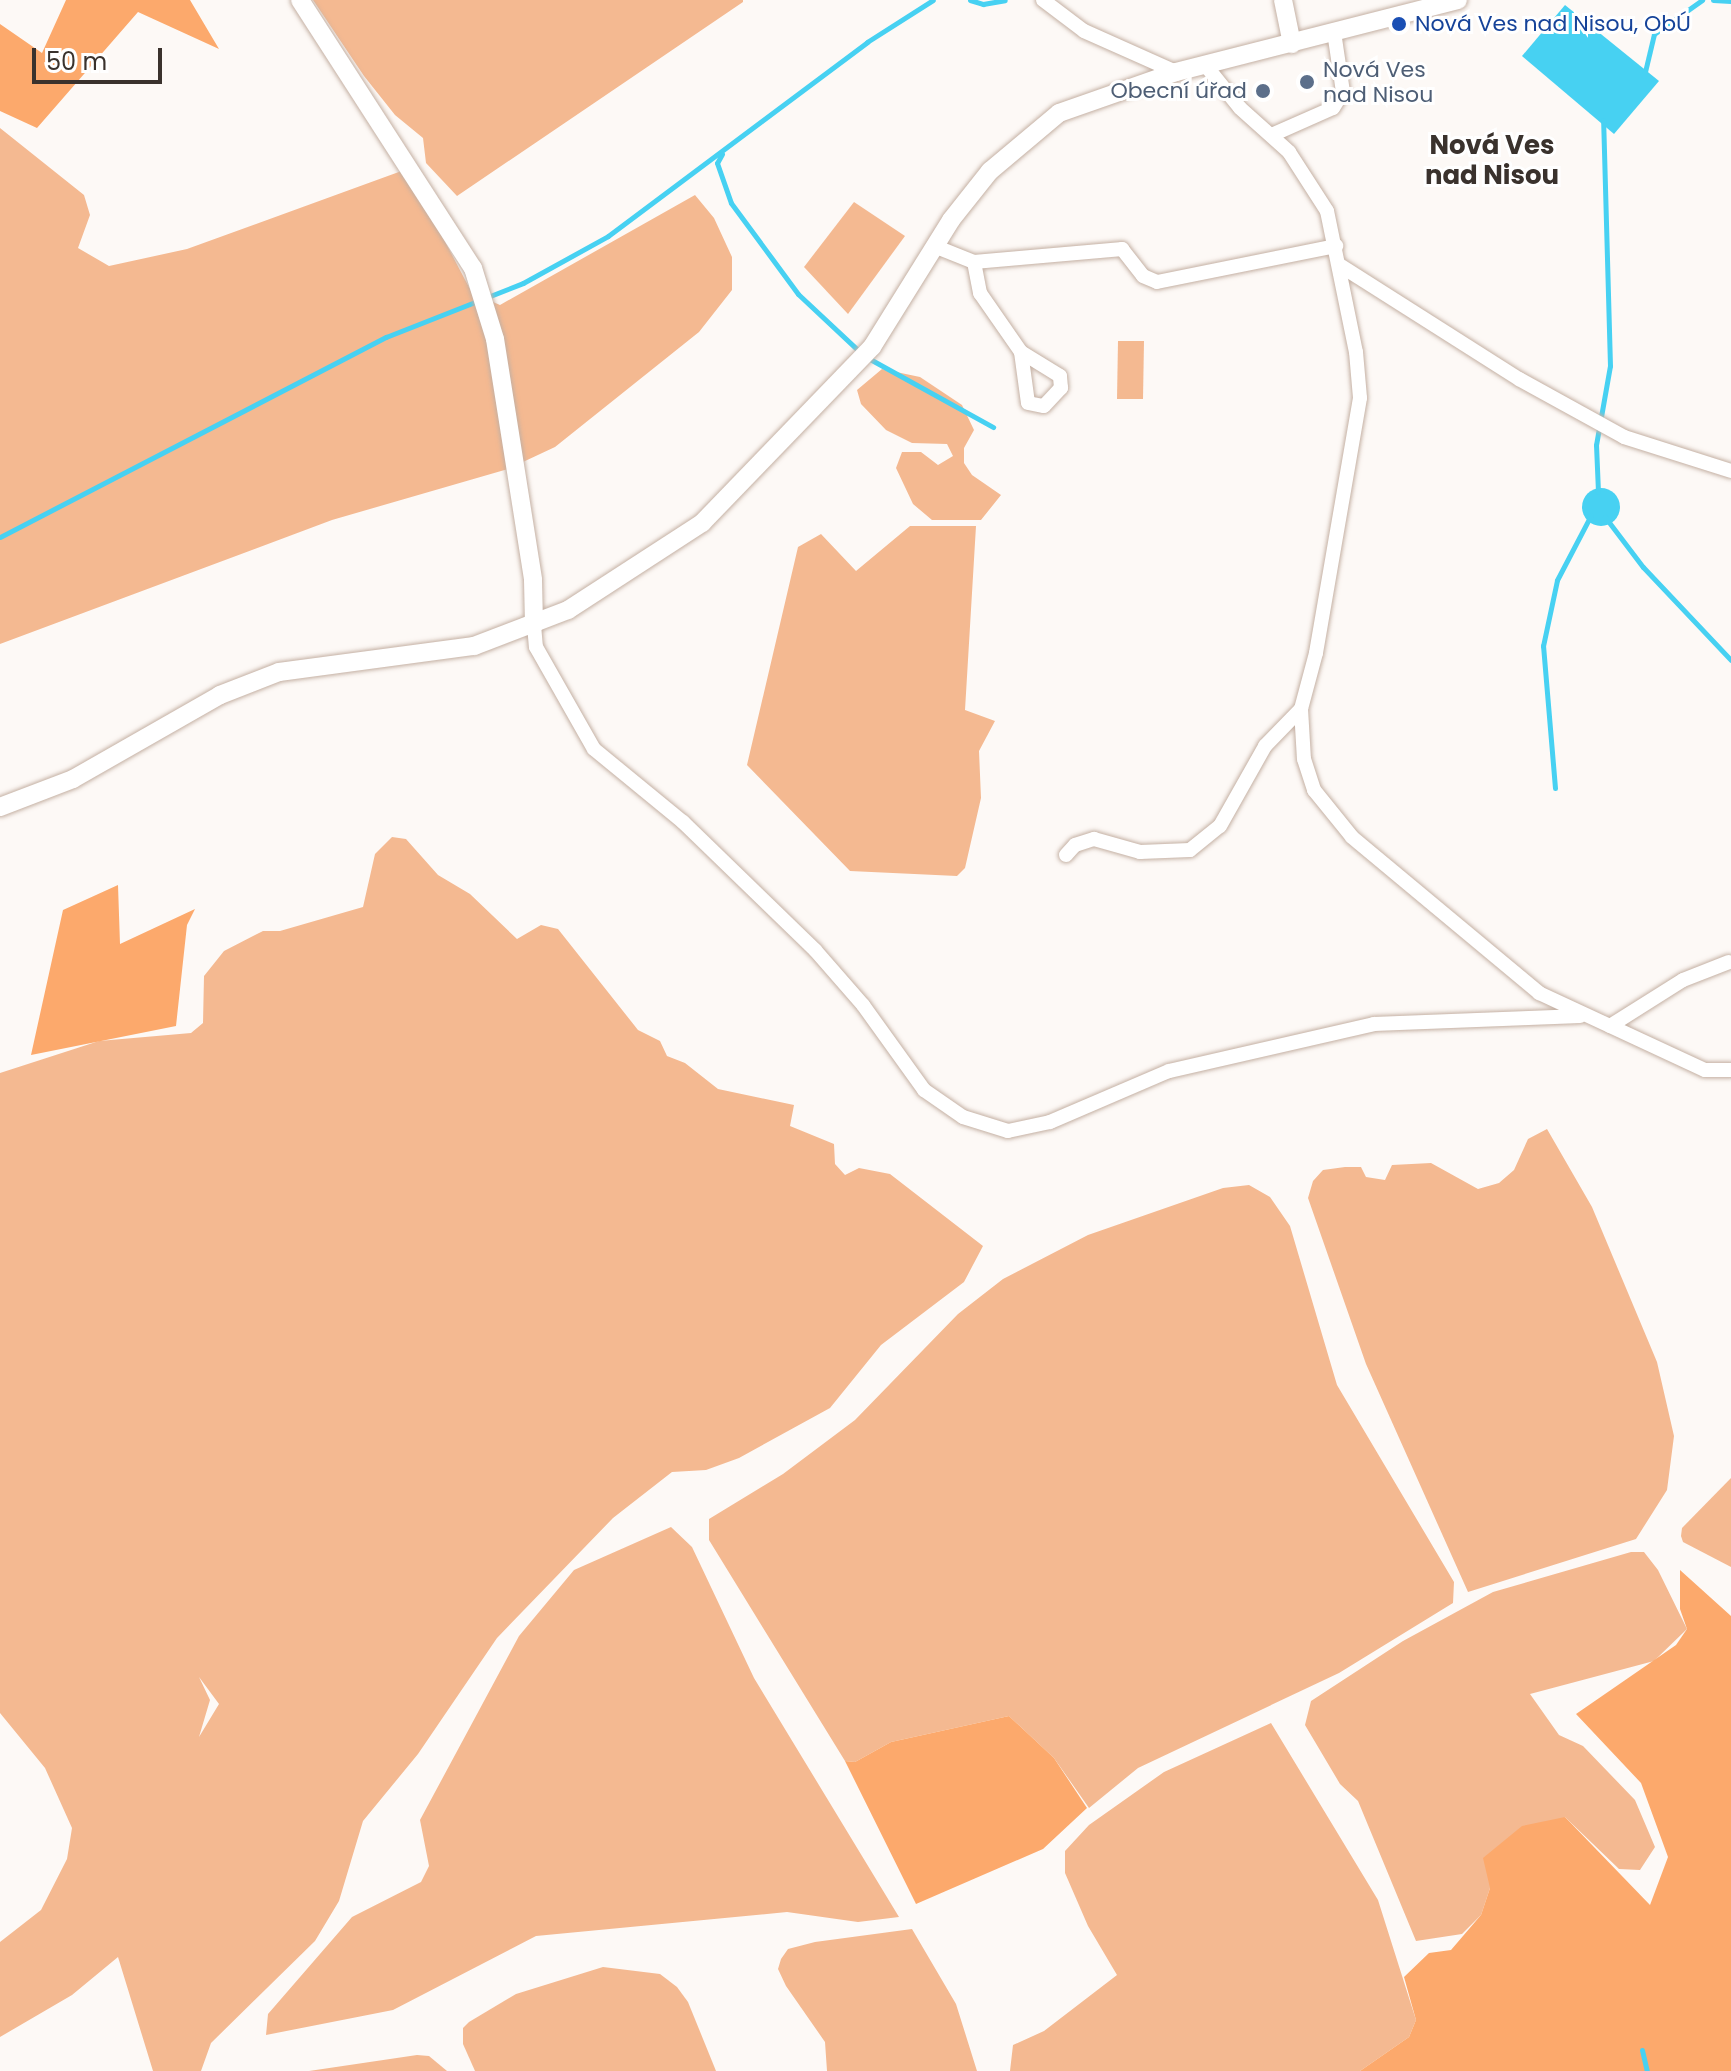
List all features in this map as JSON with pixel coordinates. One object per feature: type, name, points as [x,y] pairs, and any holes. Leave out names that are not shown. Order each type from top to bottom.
[{"type":"street","points":[[300,0],[473,268],[495,339],[533,580],[536,647],[594,749],[683,822],[805,939],[863,1005],[924,1090],[963,1117],[1008,1131],[1050,1122],[1169,1071],[1308,1036],[1374,1024],[1530,1014],[1580,1016]]},
{"type":"street","points":[[1043,0],[1084,31],[1176,72]]},
{"type":"street","points":[[1283,0],[1292,44]]},
{"type":"street","points":[[0,807],[73,779],[208,701],[279,672],[474,646],[568,610],[702,523],[872,347],[934,246],[990,171],[1059,113],[1098,96],[1176,72],[1458,0]]},
{"type":"street","points":[[1274,134],[1333,108],[1343,92],[1334,32]]},
{"type":"street","points":[[1206,66],[1240,108],[1274,134],[1310,180],[1327,211],[1341,266],[1360,398],[1316,653],[1301,709],[1310,779],[1336,820],[1539,993],[1580,1016],[1610,1026],[1705,1070],[1731,1070]]},
{"type":"street","points":[[934,246],[974,262],[1122,249],[1143,276],[1157,282],[1336,246]]},
{"type":"street","points":[[974,262],[980,293],[1021,352]]},
{"type":"street","points":[[1341,266],[1597,423],[1665,454],[1731,471]]},
{"type":"street","points":[[1066,855],[1075,845],[1094,839],[1140,852],[1190,850],[1220,826],[1265,746],[1301,709]]},
{"type":"street","points":[[1610,1026],[1683,980],[1729,962]]},
{"type":"street","points":[[1530,1014],[1539,993]]},
{"type":"shaded area","points":[[66,0],[190,0],[219,49],[138,12],[37,128],[0,111],[0,24],[42,53]]},
{"type":"shaded area","points":[[313,0],[743,2],[457,196],[426,163],[423,138],[395,115],[364,76]]},
{"type":"shaded area","points":[[0,128],[84,195],[90,215],[78,248],[109,266],[187,249],[407,169],[472,293],[500,305],[695,195],[714,218],[732,257],[732,290],[699,332],[555,447],[508,469],[332,520],[0,644]]},
{"type":"shaded area","points":[[854,202],[905,236],[848,314],[804,267]]},
{"type":"shaded area","points":[[1118,341],[1144,341],[1143,399],[1117,399]]},
{"type":"shaded area","points":[[882,369],[920,377],[962,405],[974,430],[964,448],[964,463],[972,475],[1001,495],[981,520],[932,520],[913,504],[896,468],[902,452],[921,452],[938,465],[953,456],[947,444],[912,443],[886,430],[861,404],[857,390]]},
{"type":"shaded area","points":[[910,526],[976,526],[965,710],[995,721],[979,751],[981,798],[965,868],[957,876],[850,871],[747,765],[798,547],[821,534],[856,571]]},
{"type":"shaded area","points":[[392,837],[406,839],[438,875],[470,894],[517,939],[541,925],[558,929],[638,1030],[660,1041],[667,1056],[685,1063],[718,1089],[794,1105],[790,1126],[834,1144],[835,1164],[845,1175],[859,1168],[890,1174],[983,1246],[964,1282],[881,1345],[830,1408],[739,1458],[706,1470],[672,1472],[613,1518],[497,1638],[418,1754],[363,1821],[339,1901],[315,1941],[211,2043],[201,2071],[153,2071],[118,1957],[72,1995],[0,2037],[0,1942],[41,1910],[67,1859],[72,1828],[45,1768],[0,1713],[0,1073],[99,1041],[191,1033],[203,1023],[204,976],[224,951],[263,931],[280,931],[363,907],[375,854]],"holes":[[[199,1677],[219,1704],[199,1737],[210,1700]]]},
{"type":"shaded area","points":[[118,885],[120,944],[195,909],[187,925],[176,1026],[31,1055],[63,910]]},
{"type":"shaded area","points":[[1547,1129],[1592,1207],[1657,1362],[1674,1436],[1667,1490],[1636,1539],[1468,1592],[1366,1364],[1308,1198],[1313,1181],[1323,1170],[1345,1167],[1361,1167],[1366,1177],[1385,1180],[1392,1165],[1431,1163],[1478,1189],[1499,1183],[1514,1170],[1528,1139]]},
{"type":"shaded area","points":[[1249,1185],[1270,1197],[1290,1226],[1337,1385],[1454,1582],[1453,1603],[1339,1673],[1138,1768],[1089,1808],[1054,1758],[1009,1716],[891,1742],[855,1762],[845,1761],[709,1540],[709,1519],[783,1474],[855,1420],[958,1314],[1003,1279],[1088,1235],[1223,1188]]},
{"type":"shaded area","points":[[1731,1478],[1731,1567],[1683,1542],[1681,1536],[1682,1528]]},
{"type":"shaded area","points":[[671,1527],[692,1547],[754,1678],[899,1917],[858,1922],[787,1912],[536,1936],[393,2010],[266,2035],[268,2014],[352,1917],[421,1882],[429,1866],[420,1820],[519,1636],[574,1570]]},
{"type":"shaded area","points":[[1631,1552],[1644,1552],[1658,1570],[1687,1629],[1654,1661],[1530,1694],[1559,1735],[1583,1746],[1635,1800],[1655,1847],[1640,1870],[1619,1869],[1565,1817],[1490,1888],[1481,1915],[1462,1934],[1416,1941],[1358,1801],[1340,1784],[1305,1725],[1311,1701],[1403,1641],[1493,1592]]},
{"type":"shaded area","points":[[1680,1570],[1731,1616],[1731,2071],[1360,2071],[1409,2037],[1416,2020],[1404,1977],[1429,1953],[1451,1950],[1481,1915],[1490,1888],[1483,1858],[1522,1826],[1565,1817],[1650,1905],[1668,1857],[1641,1783],[1576,1714],[1676,1645],[1687,1629],[1680,1609]]},
{"type":"shaded area","points":[[1009,1716],[1054,1758],[1087,1808],[1043,1849],[916,1904],[845,1761],[855,1762],[891,1742]]},
{"type":"shaded area","points":[[1271,1723],[1378,1900],[1416,2020],[1409,2037],[1360,2071],[1010,2071],[1013,2045],[1044,2031],[1117,1975],[1088,1926],[1065,1873],[1065,1851],[1089,1825],[1164,1772]]},
{"type":"shaded area","points":[[912,1929],[956,2004],[977,2071],[827,2071],[825,2042],[786,1986],[778,1969],[781,1959],[788,1949],[815,1942]]},
{"type":"shaded area","points":[[603,1967],[660,1974],[677,1987],[688,2002],[716,2071],[475,2071],[463,2044],[463,2028],[469,2022],[516,1994]]},
{"type":"shaded area","points":[[417,2055],[429,2056],[447,2071],[309,2071]]},
{"type":"water","points":[[1565,5],[1659,81],[1614,134],[1522,56]]},
{"type":"water","points":[[1601,488],[1615,493],[1620,507],[1615,521],[1601,526],[1587,521],[1582,507],[1587,493]]},
{"type":"waterway","points":[[0,537],[386,337],[523,283],[608,236],[867,42],[933,0]]},
{"type":"waterway","points":[[970,0],[983,4],[1005,0]]},
{"type":"waterway","points":[[1644,76],[1654,34],[1702,0]]},
{"type":"waterway","points":[[1713,0],[1731,1]]},
{"type":"waterway","points":[[1598,492],[1596,445],[1610,366],[1603,120]]},
{"type":"waterway","points":[[722,154],[717,163],[731,203],[798,294],[860,352]]},
{"type":"waterway","points":[[868,358],[993,427]]},
{"type":"waterway","points":[[1555,788],[1543,646],[1557,580],[1591,515]]},
{"type":"waterway","points":[[1605,517],[1643,567],[1731,660]]},
{"type":"waterway","points":[[1642,2050],[1647,2071]]},
{"type":"place","name":"Nová Ves nad Nisou, ObÚ","points":[[1399,24]]},
{"type":"place","name":"Nová Ves nad Nisou","points":[[1307,82]]},
{"type":"place","name":"Obecní úřad","points":[[1263,91]]},
{"type":"district","name":"Nová Ves nad Nisou","points":[[1492,161]]}]
